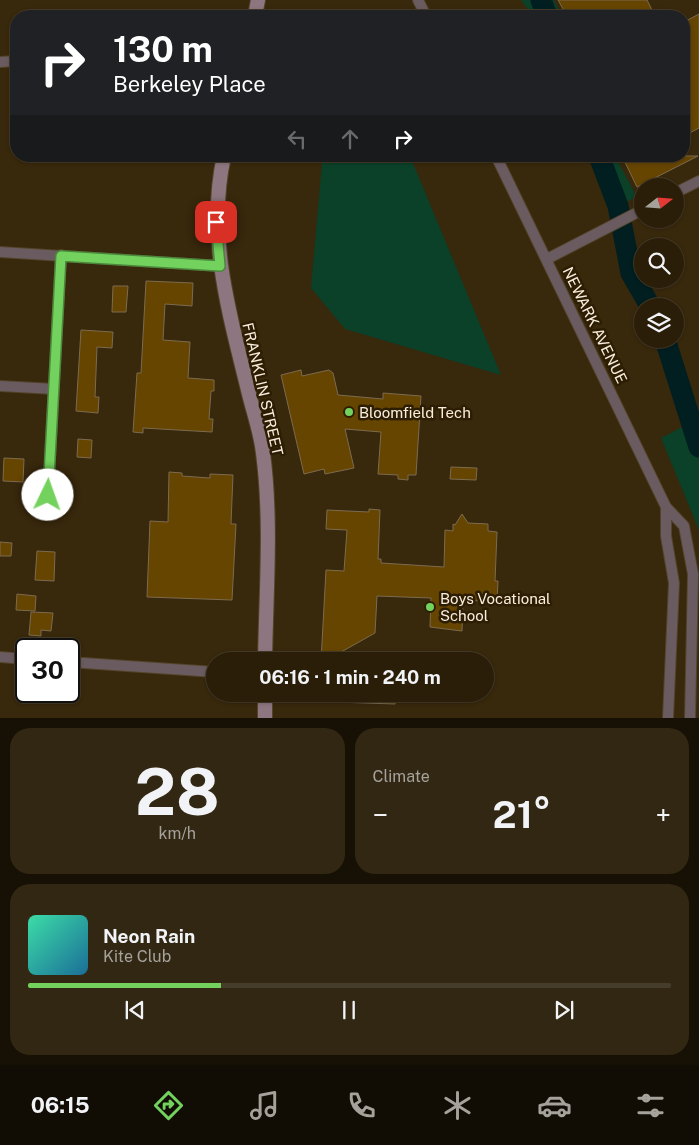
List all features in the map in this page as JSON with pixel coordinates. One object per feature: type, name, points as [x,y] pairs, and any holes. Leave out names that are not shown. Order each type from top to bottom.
[{"type":"main road","name":"FRANKLIN STREET","points":[[222,162],[218,180],[216,222],[220,266],[263,452],[266,546],[265,652]]},
{"type":"main road","points":[[265,702],[265,718]]},
{"type":"street","name":"NEWARK AVENUE","points":[[499,162],[666,507],[684,526],[693,574],[690,718]]},
{"type":"street","points":[[684,188],[699,181]]},
{"type":"street","points":[[547,259],[634,214]]},
{"type":"street","points":[[0,252],[220,266]]},
{"type":"street","points":[[47,513],[61,256]]},
{"type":"street","points":[[0,386],[54,389]]},
{"type":"street","name":"NEWARK AVENUE","points":[[666,507],[666,536],[674,583],[668,718]]},
{"type":"street","points":[[0,657],[15,658]]},
{"type":"street","points":[[80,663],[206,671]]},
{"type":"green space","points":[[521,0],[554,0],[559,10],[528,10]]},
{"type":"green space","points":[[412,162],[501,375],[345,329],[311,288],[322,163]]},
{"type":"green space","points":[[601,162],[618,162],[634,191],[634,198],[618,206]]},
{"type":"green space","points":[[682,427],[699,427],[699,530],[661,438]]},
{"type":"building","points":[[558,0],[647,0],[652,10],[564,10]]},
{"type":"building","points":[[699,14],[699,128],[690,133],[690,19]]},
{"type":"building","points":[[690,156],[698,156],[690,160]]},
{"type":"building","points":[[625,162],[686,162],[655,178],[634,178],[634,181]]},
{"type":"building","points":[[146,281],[193,283],[192,306],[165,304],[163,340],[190,342],[188,378],[214,380],[214,391],[211,391],[209,419],[213,419],[212,432],[143,428],[143,433],[133,432],[137,373],[141,373]]},
{"type":"building","points":[[113,286],[128,286],[126,312],[112,312]]},
{"type":"building","points":[[81,330],[113,332],[112,348],[97,347],[95,397],[99,397],[98,413],[76,411]]},
{"type":"building","points":[[301,370],[302,376],[329,370],[333,373],[338,395],[383,399],[383,393],[421,396],[416,475],[408,475],[408,480],[398,479],[398,475],[378,474],[381,432],[345,429],[354,468],[325,474],[324,469],[304,474],[281,375]]},
{"type":"building","points":[[78,439],[92,440],[91,458],[77,457]]},
{"type":"building","points":[[4,458],[24,459],[23,482],[3,481]]},
{"type":"building","points":[[451,467],[477,468],[476,480],[450,479]]},
{"type":"building","points":[[169,472],[182,473],[182,476],[210,478],[210,474],[233,475],[231,524],[236,524],[232,600],[147,597],[150,521],[168,522]]},
{"type":"building","points":[[369,509],[380,510],[378,559],[381,559],[381,563],[444,567],[445,530],[453,531],[453,524],[455,525],[462,514],[468,523],[488,524],[488,531],[497,532],[495,581],[498,581],[497,602],[463,600],[462,631],[430,627],[431,598],[377,596],[375,633],[341,652],[321,652],[326,570],[344,571],[347,530],[326,529],[327,510],[369,512]]},
{"type":"building","points":[[0,542],[12,543],[11,556],[0,556]]},
{"type":"building","points":[[37,551],[55,552],[54,581],[35,580]]},
{"type":"building","points":[[17,594],[36,596],[35,611],[16,610]]},
{"type":"building","points":[[31,612],[53,613],[51,631],[41,630],[41,636],[29,635]]},
{"type":"building","points":[[335,702],[395,702],[395,704]]},
{"type":"waterway","points":[[541,0],[545,10]]},
{"type":"waterway","points":[[601,162],[618,206],[631,273],[645,298]]},
{"type":"waterway","points":[[668,348],[699,447]]},
{"type":"place","name":"Bloomfield Tech","points":[[349,412]]},
{"type":"place","name":"Boys Vocational School","points":[[430,607]]},
{"type":"route","points":[[48,495],[61,256],[220,266],[216,222]]}]
